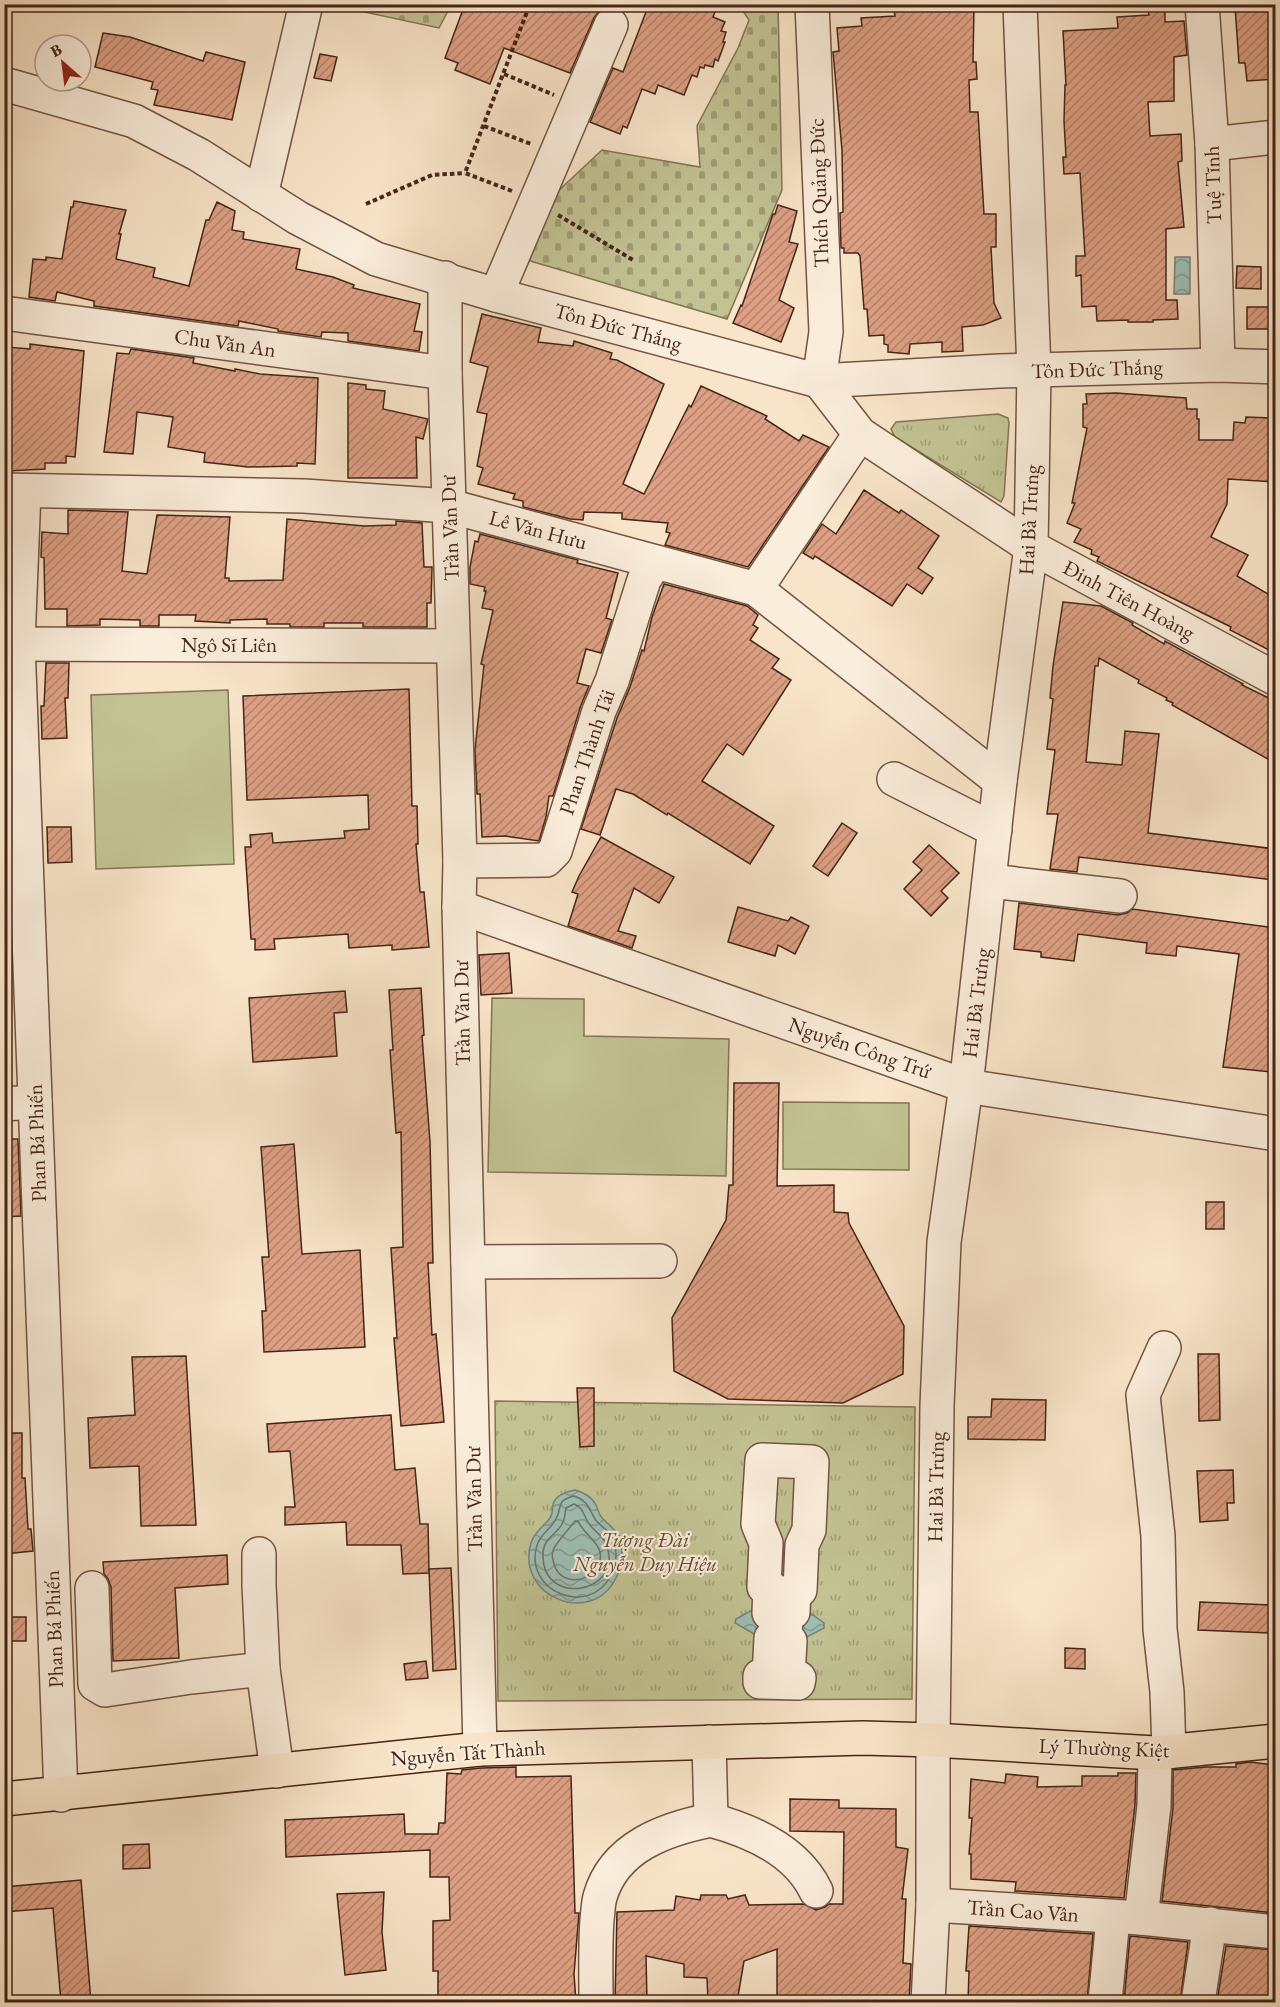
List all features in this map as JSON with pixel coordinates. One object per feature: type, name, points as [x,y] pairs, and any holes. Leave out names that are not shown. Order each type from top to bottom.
[{"type":"main road","name":"Nguyễn Tất Thành","points":[[4,1799],[61,1795],[480,1749],[863,1738],[933,1740]]},
{"type":"main road","name":"Lý Thường Kiệt","points":[[933,1740],[1162,1752],[1275,1741]]},
{"type":"street","points":[[261,195],[306,4]]},
{"type":"street","name":"Thích Quảng Đức","points":[[812,4],[826,332],[819,381]]},
{"type":"street","name":"Hai Bà Trưng","points":[[928,2002],[933,1905],[937,1406],[944,1254],[966,1086],[1000,781],[1031,547],[1034,371],[1020,4]]},
{"type":"street","name":"Tuệ Tĩnh","points":[[1202,4],[1212,144],[1218,365]]},
{"type":"street","points":[[496,295],[611,25]]},
{"type":"street","name":"Tôn Đức Thắng","points":[[4,84],[134,121],[199,155],[298,218],[376,259],[496,295],[819,381],[1218,365],[1275,367]]},
{"type":"street","points":[[1212,144],[1275,137]]},
{"type":"street","name":"Trần Văn Dư","points":[[445,278],[445,373],[460,861],[459,907],[480,1749]]},
{"type":"street","name":"Chu Văn An","points":[[4,313],[445,373]]},
{"type":"street","name":"Đinh Tiên Hoàng","points":[[819,381],[860,434],[1031,547],[1275,679]]},
{"type":"street","points":[[756,589],[860,434]]},
{"type":"street","name":"Lê Văn Hưu","points":[[14,491],[304,496],[449,506],[756,589],[1000,781]]},
{"type":"street","name":"Phan Bá Phiến","points":[[14,491],[11,644],[20,1103],[61,1795]]},
{"type":"street","name":"Phan Thành Tái","points":[[460,861],[546,860],[555,851],[598,711],[612,681],[644,580],[655,562]]},
{"type":"street","name":"Ngô Sĩ Liên","points":[[11,644],[453,646]]},
{"type":"street","points":[[894,779],[995,830]]},
{"type":"street","points":[[990,881],[1120,896]]},
{"type":"street","name":"Nguyễn Công Trứ","points":[[459,907],[966,1086],[1275,1134]]},
{"type":"street","points":[[468,1262],[660,1261]]},
{"type":"street","points":[[1105,2002],[1154,1806],[1162,1752],[1167,1692],[1160,1629],[1158,1536],[1143,1395],[1164,1348]]},
{"type":"street","points":[[259,1554],[263,1670],[277,1771]]},
{"type":"street","points":[[92,1588],[95,1684],[99,1688],[105,1690],[191,1677],[263,1670]]},
{"type":"street","points":[[709,1742],[711,1820]]},
{"type":"street","points":[[596,2002],[596,1936],[600,1897],[612,1872],[624,1855],[638,1845],[666,1832],[711,1820],[737,1828],[776,1847],[794,1861],[810,1879],[816,1891]]},
{"type":"street","name":"Trần Cao Vân","points":[[933,1905],[1210,1924],[1275,1932]]},
{"type":"street","points":[[1198,2002],[1210,1924]]},
{"type":"path","points":[[465,173],[530,4]]},
{"type":"path","points":[[504,74],[577,104]]},
{"type":"path","points":[[484,126],[556,154]]},
{"type":"path","points":[[366,204],[432,175],[465,173],[536,201],[633,260]]},
{"type":"green space","points":[[342,4],[451,5],[439,28],[341,7]]},
{"type":"green space","points":[[739,5],[778,5],[782,190],[727,319],[520,258],[539,209],[602,150],[700,167],[697,126],[738,48],[749,20]]},
{"type":"green space","points":[[998,414],[1008,418],[1009,423],[1004,496],[1001,502],[895,437],[891,429],[896,422]]},
{"type":"green space","points":[[228,690],[234,864],[96,869],[91,695]]},
{"type":"green space","points":[[492,998],[584,999],[584,1036],[729,1039],[726,1176],[488,1172]]},
{"type":"green space","points":[[783,1102],[909,1103],[909,1170],[783,1169]]},
{"type":"green space","name":"Tượng Đài Nguyễn Duy Hiệu","points":[[495,1401],[915,1407],[912,1699],[498,1701]]},
{"type":"water","points":[[1175,257],[1190,257],[1190,294],[1174,294]]},
{"type":"water","points":[[575,1490],[587,1495],[594,1502],[602,1518],[618,1536],[622,1560],[616,1578],[605,1593],[590,1601],[574,1603],[558,1599],[544,1591],[534,1578],[529,1562],[531,1543],[551,1516],[554,1501],[562,1494]]},
{"type":"water","points":[[761,1605],[802,1607],[824,1623],[824,1628],[801,1640],[761,1638],[735,1623],[736,1619]]},
{"type":"building","points":[[465,4],[586,4],[600,10],[594,18],[570,73],[504,48],[490,84],[455,70],[458,63],[445,58]]},
{"type":"building","points":[[649,4],[706,4],[704,8],[715,12],[713,17],[725,22],[721,31],[726,32],[723,42],[725,42],[718,61],[715,59],[713,67],[705,65],[704,68],[700,67],[697,77],[692,75],[684,95],[658,85],[655,94],[642,89],[627,128],[623,126],[620,134],[590,122],[613,68],[623,72]]},
{"type":"building","points":[[1275,4],[1275,79],[1247,81],[1245,63],[1239,63],[1235,7]]},
{"type":"building","points":[[974,6],[973,62],[976,62],[977,79],[969,80],[970,112],[978,112],[984,214],[996,214],[996,247],[991,247],[994,303],[1001,318],[983,325],[962,327],[963,351],[942,352],[942,342],[910,344],[909,354],[888,352],[888,345],[884,344],[884,335],[869,336],[867,309],[864,309],[860,256],[858,253],[844,253],[844,248],[841,248],[842,150],[833,52],[839,51],[837,28],[862,26],[861,18],[895,16],[894,10]]},
{"type":"building","points":[[1165,9],[1165,22],[1184,21],[1187,55],[1174,57],[1174,101],[1148,102],[1150,136],[1181,134],[1182,161],[1178,162],[1184,227],[1166,229],[1166,300],[1177,300],[1178,319],[1153,320],[1153,322],[1097,321],[1096,306],[1082,307],[1081,275],[1076,276],[1076,256],[1085,256],[1080,173],[1064,174],[1066,85],[1063,31],[1118,28],[1117,17],[1149,15],[1148,11]]},
{"type":"building","points":[[103,33],[130,37],[203,61],[206,52],[245,62],[232,120],[154,105],[158,90],[151,89],[153,82],[95,67]]},
{"type":"building","points":[[320,54],[337,57],[331,81],[314,78]]},
{"type":"building","points":[[74,201],[126,210],[119,234],[121,234],[116,259],[155,268],[153,277],[189,286],[206,220],[209,220],[217,202],[235,211],[232,230],[244,232],[243,239],[300,249],[296,269],[333,277],[354,285],[353,288],[420,304],[414,331],[422,332],[419,351],[348,341],[348,333],[322,332],[321,337],[278,331],[278,329],[239,321],[238,326],[94,306],[94,301],[57,292],[55,301],[29,297],[33,259],[46,260],[46,257],[62,259]]},
{"type":"building","points":[[778,205],[797,211],[789,242],[798,244],[779,300],[794,308],[781,342],[733,323],[742,306]]},
{"type":"building","points":[[1237,266],[1261,267],[1261,289],[1236,288]]},
{"type":"building","points":[[1247,307],[1275,307],[1275,329],[1247,329]]},
{"type":"building","points":[[482,314],[541,328],[538,342],[573,346],[574,341],[612,353],[610,359],[617,360],[664,384],[623,484],[644,494],[701,386],[767,416],[765,419],[799,441],[803,435],[829,447],[748,567],[665,545],[670,533],[666,532],[668,523],[622,519],[622,513],[584,512],[583,520],[570,519],[523,507],[523,501],[513,499],[515,494],[478,484],[483,468],[477,466],[487,414],[477,412],[488,367],[470,362]]},
{"type":"building","points":[[30,344],[84,351],[75,457],[66,456],[66,463],[45,463],[45,469],[8,471],[7,456],[4,456],[6,347],[30,349]]},
{"type":"building","points":[[131,349],[194,358],[193,363],[235,371],[235,369],[260,374],[318,378],[315,464],[297,463],[297,466],[248,467],[204,462],[205,453],[168,447],[173,417],[137,412],[133,454],[104,452],[117,353],[129,354]]},
{"type":"building","points":[[348,383],[366,385],[366,389],[385,391],[383,409],[428,419],[423,439],[416,437],[417,478],[348,478]]},
{"type":"building","points":[[1116,393],[1186,398],[1187,409],[1197,409],[1199,440],[1233,440],[1234,422],[1245,423],[1246,417],[1275,418],[1275,482],[1228,479],[1227,504],[1211,537],[1248,555],[1237,576],[1275,598],[1275,637],[1269,650],[1230,630],[1231,627],[1097,561],[1099,557],[1091,554],[1092,550],[1074,542],[1081,529],[1067,523],[1075,503],[1072,503],[1087,428],[1083,427],[1083,404],[1087,404],[1086,394]]},
{"type":"building","points":[[864,490],[899,513],[901,510],[939,536],[918,568],[933,578],[922,594],[907,584],[892,606],[815,556],[813,559],[803,553],[822,524],[836,534]]},
{"type":"building","points":[[68,510],[128,512],[122,571],[147,574],[157,515],[230,517],[225,578],[229,578],[229,581],[283,580],[287,519],[364,526],[396,525],[396,521],[422,523],[424,567],[432,567],[431,603],[427,603],[427,627],[363,627],[363,623],[324,623],[324,627],[290,627],[290,624],[267,624],[267,619],[230,620],[230,623],[195,621],[196,615],[159,615],[159,626],[140,626],[140,620],[100,619],[100,625],[67,626],[67,609],[45,609],[44,558],[41,557],[42,532],[68,534]]},
{"type":"building","points":[[480,534],[618,573],[606,618],[612,620],[601,653],[586,649],[577,683],[589,686],[553,796],[549,796],[539,841],[505,836],[482,837],[475,750],[484,665],[481,664],[493,610],[482,608],[485,587],[470,584],[470,567],[475,541],[478,542]]},
{"type":"building","points":[[664,584],[747,606],[758,615],[753,625],[758,628],[750,640],[779,659],[772,668],[791,680],[743,755],[727,744],[702,781],[774,826],[750,864],[668,813],[667,815],[633,794],[616,789],[600,835],[581,829],[617,718],[642,650],[644,651],[652,617]]},
{"type":"building","points":[[1063,602],[1101,606],[1133,623],[1132,625],[1164,644],[1165,641],[1275,701],[1275,728],[1272,734],[1275,736],[1275,763],[1172,705],[1173,703],[1166,700],[1167,698],[1099,658],[1098,666],[1095,666],[1086,762],[1122,765],[1125,731],[1159,734],[1148,833],[1275,849],[1275,880],[1079,857],[1077,872],[1050,869],[1058,814],[1047,814],[1055,750],[1047,749],[1053,699],[1050,698],[1053,666]]},
{"type":"building","points":[[46,663],[69,663],[68,698],[65,698],[67,738],[42,739],[41,706],[44,706]]},
{"type":"building","points":[[409,689],[412,806],[417,806],[418,844],[416,844],[420,892],[424,892],[429,947],[392,950],[392,945],[349,948],[348,934],[274,939],[275,949],[255,950],[255,939],[251,939],[245,847],[251,847],[250,835],[272,833],[273,843],[345,838],[344,831],[369,829],[368,795],[247,800],[243,696]]},
{"type":"building","points":[[842,823],[857,833],[828,876],[813,866]]},
{"type":"building","points":[[47,827],[71,827],[72,862],[48,863]]},
{"type":"building","points":[[601,837],[674,877],[659,903],[634,888],[618,931],[636,936],[632,948],[568,926],[578,894],[572,892]]},
{"type":"building","points":[[929,845],[959,873],[941,891],[948,898],[931,916],[904,889],[922,870],[913,862]]},
{"type":"building","points":[[1019,903],[1118,915],[1132,909],[1275,928],[1273,1072],[1223,1067],[1239,954],[1177,946],[1176,956],[1146,953],[1147,943],[1078,934],[1074,961],[1041,957],[1041,952],[1014,949]]},
{"type":"building","points":[[738,907],[788,921],[791,917],[809,926],[795,954],[778,945],[775,956],[728,942]]},
{"type":"building","points":[[509,953],[512,993],[481,995],[479,955]]},
{"type":"building","points":[[421,988],[424,1035],[422,1036],[430,1142],[433,1263],[428,1263],[432,1335],[436,1334],[444,1422],[401,1426],[394,1338],[397,1338],[391,1248],[403,1247],[401,1132],[396,1133],[390,1050],[393,1050],[389,990]]},
{"type":"building","points":[[345,991],[347,1012],[334,1013],[337,1056],[253,1062],[249,998]]},
{"type":"building","points":[[734,1083],[779,1083],[777,1186],[834,1185],[834,1212],[848,1213],[849,1223],[904,1326],[903,1374],[843,1403],[728,1399],[674,1371],[672,1318],[726,1220],[729,1185],[733,1185]]},
{"type":"building","points":[[4,1139],[18,1139],[21,1216],[4,1217]]},
{"type":"building","points":[[294,1144],[302,1254],[360,1250],[365,1347],[264,1352],[262,1311],[266,1311],[262,1257],[269,1257],[261,1147]]},
{"type":"building","points":[[1206,1202],[1224,1202],[1224,1229],[1206,1229]]},
{"type":"building","points":[[1198,1354],[1219,1354],[1220,1420],[1199,1421]]},
{"type":"building","points":[[186,1356],[196,1525],[141,1526],[139,1466],[90,1468],[88,1418],[135,1415],[132,1357]]},
{"type":"building","points":[[577,1388],[594,1388],[594,1446],[580,1447]]},
{"type":"building","points":[[992,1399],[1046,1400],[1045,1440],[968,1439],[968,1417],[991,1417]]},
{"type":"building","points":[[391,1415],[395,1470],[415,1468],[420,1524],[428,1524],[429,1573],[403,1574],[401,1545],[347,1545],[346,1522],[285,1525],[285,1507],[295,1507],[290,1451],[269,1452],[267,1424]]},
{"type":"building","points":[[4,1433],[22,1433],[22,1478],[25,1478],[28,1529],[31,1529],[33,1551],[4,1554]]},
{"type":"building","points":[[1233,1470],[1234,1503],[1227,1503],[1228,1520],[1200,1522],[1197,1471]]},
{"type":"building","points":[[227,1555],[228,1584],[175,1588],[179,1658],[113,1661],[111,1587],[104,1574],[103,1562]]},
{"type":"building","points":[[451,1568],[456,1669],[433,1671],[429,1569]]},
{"type":"building","points":[[1200,1602],[1270,1605],[1269,1633],[1198,1630]]},
{"type":"building","points":[[4,1617],[26,1617],[26,1641],[4,1641]]},
{"type":"building","points":[[1065,1648],[1085,1649],[1085,1669],[1065,1668]]},
{"type":"building","points":[[426,1661],[428,1678],[406,1680],[404,1664]]},
{"type":"building","points":[[1250,1762],[1275,1765],[1275,1913],[1162,1901],[1173,1808],[1173,1770],[1236,1767],[1236,1764]]},
{"type":"building","points":[[516,1767],[516,1777],[571,1776],[575,1913],[579,1913],[574,1974],[576,2002],[438,2002],[438,1971],[433,1971],[433,1921],[450,1920],[449,1877],[430,1877],[430,1850],[286,1857],[285,1820],[404,1814],[405,1834],[438,1834],[439,1823],[445,1823],[447,1773],[461,1774],[462,1770]]},
{"type":"building","points":[[1118,1773],[1136,1773],[1135,1805],[1124,1898],[1015,1891],[1016,1882],[971,1879],[971,1854],[969,1854],[972,1818],[969,1818],[971,1779],[1005,1783],[1006,1774],[1038,1777],[1037,1787],[1082,1786],[1082,1776],[1118,1776]]},
{"type":"building","points":[[790,1799],[839,1800],[839,1808],[896,1809],[896,1847],[908,1849],[902,1899],[906,1899],[903,1963],[911,1964],[909,2002],[777,2002],[777,1949],[744,1961],[737,2002],[708,2002],[707,1978],[684,1977],[684,1964],[646,1956],[647,2002],[615,2002],[617,1912],[674,1910],[676,1896],[700,1900],[701,1895],[726,1895],[728,1899],[745,1895],[749,1905],[804,1904],[816,1910],[829,1904],[843,1904],[844,1832],[790,1831]]},
{"type":"building","points":[[149,1844],[150,1868],[123,1869],[123,1845]]},
{"type":"building","points":[[81,1880],[91,2002],[61,2002],[53,1908],[4,1912],[4,1887]]},
{"type":"building","points":[[384,1892],[382,1932],[386,1970],[345,1975],[337,1894]]},
{"type":"building","points":[[969,1926],[1093,1934],[1087,2002],[968,2002],[969,1971],[966,1971]]},
{"type":"building","points":[[1130,1936],[1188,1942],[1180,2002],[1124,2002]]},
{"type":"building","points":[[1226,1946],[1275,1950],[1274,2002],[1217,2002]]}]
